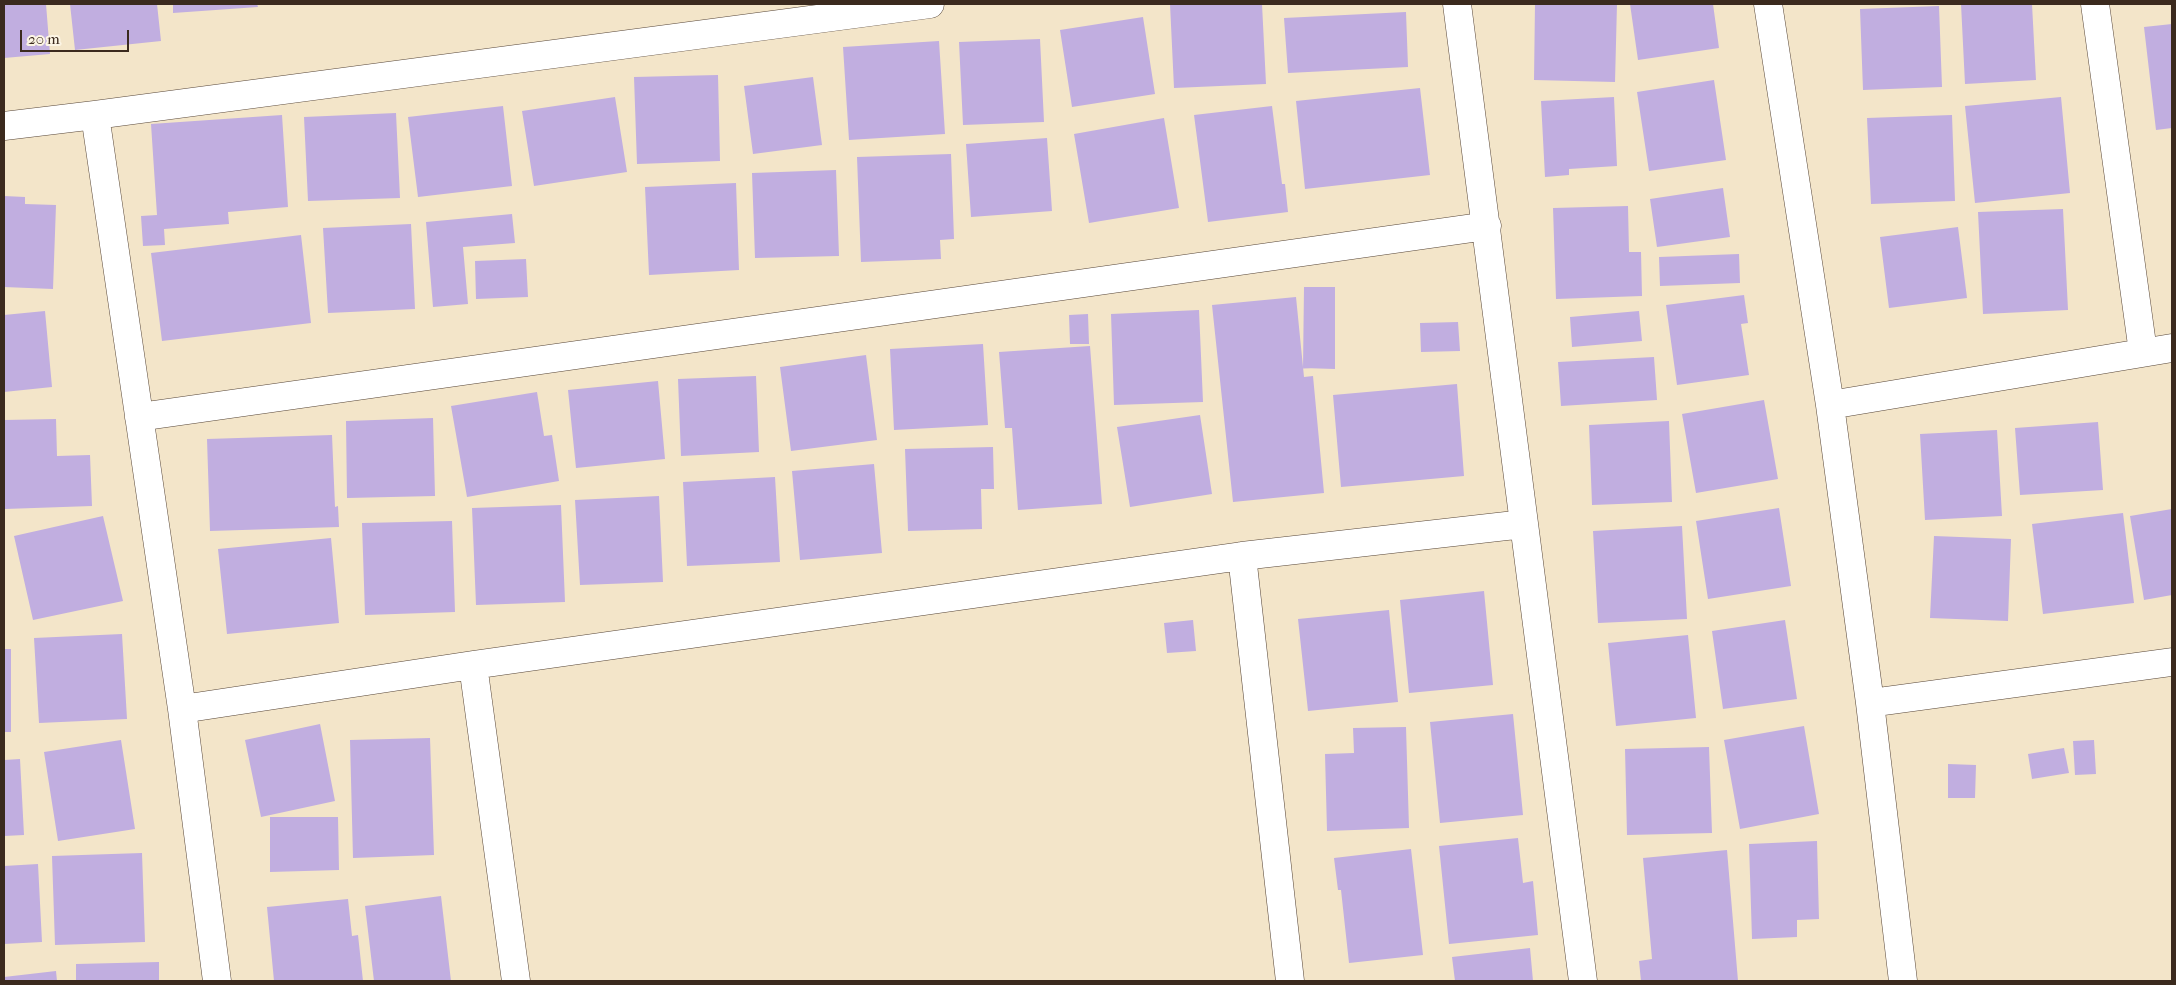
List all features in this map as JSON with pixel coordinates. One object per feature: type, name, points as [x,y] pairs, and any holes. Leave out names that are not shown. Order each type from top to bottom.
[{"type":"street","points":[[4,126],[95,116],[930,4]]},
{"type":"street","points":[[1458,4],[1582,981]]},
{"type":"street","points":[[1768,4],[1830,406],[1870,703],[1903,981]]},
{"type":"street","points":[[2095,4],[2143,352]]},
{"type":"street","points":[[95,116],[182,709],[217,981]]},
{"type":"street","points":[[139,417],[1487,226]]},
{"type":"street","points":[[1830,406],[2172,348]]},
{"type":"street","points":[[182,709],[473,665],[1242,556],[1524,524]]},
{"type":"street","points":[[1242,556],[1290,981]]},
{"type":"street","points":[[1870,703],[2172,662]]},
{"type":"street","points":[[473,665],[516,981]]},
{"type":"building","points":[[4,4],[46,4],[50,54],[4,58]]},
{"type":"building","points":[[70,4],[157,4],[161,41],[75,50]]},
{"type":"building","points":[[173,4],[257,4],[258,7],[173,13]]},
{"type":"building","points":[[1170,4],[1262,4],[1266,84],[1174,88]]},
{"type":"building","points":[[1535,4],[1617,4],[1615,82],[1534,80]]},
{"type":"building","points":[[1630,4],[1713,4],[1719,48],[1638,60]]},
{"type":"building","points":[[1961,4],[2032,4],[2036,80],[1965,84]]},
{"type":"building","points":[[1939,6],[1942,87],[1863,90],[1860,9]]},
{"type":"building","points":[[1406,12],[1408,67],[1288,73],[1284,18]]},
{"type":"building","points":[[1143,17],[1155,94],[1072,107],[1060,30]]},
{"type":"building","points":[[2172,24],[2172,128],[2156,130],[2144,27]]},
{"type":"building","points":[[1040,39],[1044,122],[963,125],[959,42]]},
{"type":"building","points":[[939,41],[945,134],[849,140],[843,47]]},
{"type":"building","points":[[718,75],[720,161],[637,164],[634,77]]},
{"type":"building","points":[[813,77],[822,145],[753,154],[744,86]]},
{"type":"building","points":[[1714,80],[1726,160],[1649,171],[1637,92]]},
{"type":"building","points":[[1420,88],[1430,175],[1305,189],[1296,101]]},
{"type":"building","points":[[615,97],[627,172],[534,186],[522,111]]},
{"type":"building","points":[[1614,97],[1617,166],[1569,169],[1569,175],[1545,177],[1541,101]]},
{"type":"building","points":[[2061,97],[2070,193],[1975,203],[1965,106]]},
{"type":"building","points":[[503,106],[512,186],[418,197],[408,117]]},
{"type":"building","points":[[1272,106],[1282,184],[1285,184],[1288,212],[1208,222],[1194,115]]},
{"type":"building","points":[[396,113],[400,198],[308,201],[304,117]]},
{"type":"building","points":[[282,115],[288,207],[228,212],[229,224],[164,229],[165,245],[143,246],[141,216],[157,215],[151,124]]},
{"type":"building","points":[[1952,115],[1955,201],[1871,204],[1867,118]]},
{"type":"building","points":[[1164,118],[1179,208],[1089,223],[1074,134]]},
{"type":"building","points":[[1047,138],[1052,211],[971,217],[966,144]]},
{"type":"building","points":[[951,154],[954,239],[940,240],[941,259],[861,262],[857,157]]},
{"type":"building","points":[[836,170],[839,256],[755,258],[752,173]]},
{"type":"building","points":[[736,183],[739,270],[649,275],[645,187]]},
{"type":"building","points":[[1723,188],[1730,237],[1657,247],[1650,199]]},
{"type":"building","points":[[4,196],[25,197],[25,204],[56,205],[53,289],[4,287]]},
{"type":"building","points":[[1628,206],[1629,252],[1641,252],[1642,296],[1556,299],[1553,208]]},
{"type":"building","points":[[2063,209],[2068,310],[1983,314],[1978,212]]},
{"type":"building","points":[[512,214],[515,243],[463,247],[468,304],[433,307],[426,222]]},
{"type":"building","points":[[411,224],[415,309],[328,313],[323,228]]},
{"type":"building","points":[[1958,227],[1967,298],[1889,308],[1880,237]]},
{"type":"building","points":[[301,235],[311,323],[162,341],[151,253]]},
{"type":"building","points":[[1739,254],[1740,283],[1660,286],[1659,257]]},
{"type":"building","points":[[526,259],[528,297],[476,299],[475,261]]},
{"type":"building","points":[[1304,287],[1335,287],[1335,369],[1303,368]]},
{"type":"building","points":[[1744,295],[1748,323],[1741,324],[1749,375],[1677,385],[1666,305]]},
{"type":"building","points":[[1296,297],[1304,377],[1313,376],[1324,493],[1233,502],[1212,305]]},
{"type":"building","points":[[1199,310],[1203,402],[1114,405],[1111,314]]},
{"type":"building","points":[[45,311],[52,387],[4,392],[4,315]]},
{"type":"building","points":[[1639,311],[1642,341],[1572,347],[1570,317]]},
{"type":"building","points":[[1088,314],[1089,344],[1070,344],[1069,315]]},
{"type":"building","points":[[1458,322],[1460,351],[1421,352],[1420,323]]},
{"type":"building","points":[[983,344],[988,425],[894,430],[890,349]]},
{"type":"building","points":[[1090,346],[1102,504],[1018,510],[1012,428],[1005,428],[999,352]]},
{"type":"building","points":[[866,355],[877,440],[791,451],[780,367]]},
{"type":"building","points":[[1654,357],[1657,400],[1561,406],[1558,362]]},
{"type":"building","points":[[756,376],[759,452],[681,456],[678,379]]},
{"type":"building","points":[[658,381],[665,459],[576,468],[568,390]]},
{"type":"building","points":[[1457,384],[1464,476],[1341,487],[1333,395]]},
{"type":"building","points":[[537,392],[544,436],[552,435],[559,481],[467,497],[451,406]]},
{"type":"building","points":[[1764,400],[1778,479],[1696,493],[1682,414]]},
{"type":"building","points":[[1200,415],[1212,494],[1130,507],[1117,427]]},
{"type":"building","points":[[433,418],[435,496],[347,498],[346,421]]},
{"type":"building","points":[[56,419],[57,456],[90,455],[92,506],[5,509],[4,420]]},
{"type":"building","points":[[1669,421],[1672,502],[1592,505],[1589,425]]},
{"type":"building","points":[[2098,422],[2103,490],[2020,495],[2015,428]]},
{"type":"building","points":[[1997,430],[2002,516],[1925,520],[1920,434]]},
{"type":"building","points":[[332,435],[335,507],[338,506],[339,527],[210,531],[207,439]]},
{"type":"building","points":[[993,447],[994,489],[981,489],[982,529],[908,531],[905,449]]},
{"type":"building","points":[[874,464],[882,553],[800,560],[792,471]]},
{"type":"building","points":[[775,477],[780,562],[687,566],[683,482]]},
{"type":"building","points":[[659,496],[663,582],[580,585],[575,500]]},
{"type":"building","points":[[561,505],[565,602],[476,605],[472,508]]},
{"type":"building","points":[[1779,508],[1791,586],[1708,599],[1696,521]]},
{"type":"building","points":[[2172,509],[2172,595],[2144,600],[2130,516]]},
{"type":"building","points":[[2123,513],[2134,603],[2043,614],[2032,524]]},
{"type":"building","points":[[103,516],[123,601],[33,620],[14,536]]},
{"type":"building","points":[[452,521],[455,612],[365,615],[362,523]]},
{"type":"building","points":[[1682,526],[1687,619],[1598,623],[1593,531]]},
{"type":"building","points":[[1934,536],[2011,539],[2008,621],[1930,618]]},
{"type":"building","points":[[331,538],[339,623],[227,634],[218,549]]},
{"type":"building","points":[[1484,591],[1493,685],[1409,693],[1400,600]]},
{"type":"building","points":[[1389,610],[1398,702],[1308,711],[1298,619]]},
{"type":"building","points":[[1193,620],[1196,651],[1167,653],[1164,623]]},
{"type":"building","points":[[1785,620],[1797,699],[1723,709],[1712,631]]},
{"type":"building","points":[[122,634],[127,719],[39,723],[34,638]]},
{"type":"building","points":[[1688,635],[1696,718],[1616,726],[1608,643]]},
{"type":"building","points":[[4,649],[11,649],[11,732],[4,732]]},
{"type":"building","points":[[1513,714],[1523,815],[1440,823],[1430,722]]},
{"type":"building","points":[[320,724],[335,801],[261,817],[245,740]]},
{"type":"building","points":[[1804,726],[1819,814],[1740,829],[1724,740]]},
{"type":"building","points":[[1406,727],[1409,828],[1327,831],[1325,754],[1354,753],[1353,728]]},
{"type":"building","points":[[430,738],[434,855],[353,858],[350,740]]},
{"type":"building","points":[[121,740],[135,829],[58,841],[44,752]]},
{"type":"building","points":[[2094,740],[2096,774],[2075,775],[2073,741]]},
{"type":"building","points":[[1709,747],[1712,833],[1627,835],[1625,749]]},
{"type":"building","points":[[2064,748],[2069,773],[2032,779],[2028,754]]},
{"type":"building","points":[[20,759],[24,835],[4,836],[4,760]]},
{"type":"building","points":[[1948,764],[1976,765],[1975,798],[1948,798]]},
{"type":"building","points":[[270,817],[338,817],[339,870],[270,872]]},
{"type":"building","points":[[1518,838],[1523,883],[1533,881],[1538,935],[1449,944],[1439,846]]},
{"type":"building","points":[[1817,841],[1819,919],[1797,920],[1797,937],[1752,939],[1749,844]]},
{"type":"building","points":[[1411,849],[1423,955],[1349,963],[1341,890],[1338,890],[1334,858]]},
{"type":"building","points":[[1727,850],[1738,981],[1641,981],[1639,961],[1652,959],[1643,858]]},
{"type":"building","points":[[142,853],[145,942],[55,945],[52,856]]},
{"type":"building","points":[[38,864],[42,942],[4,944],[4,866]]},
{"type":"building","points":[[441,896],[451,981],[374,981],[365,906]]},
{"type":"building","points":[[348,899],[352,936],[358,935],[363,981],[274,981],[267,907]]},
{"type":"building","points":[[1530,948],[1533,981],[1455,981],[1452,957]]},
{"type":"building","points":[[159,962],[159,981],[76,981],[76,964]]},
{"type":"building","points":[[56,971],[57,981],[4,981],[4,977]]}]
